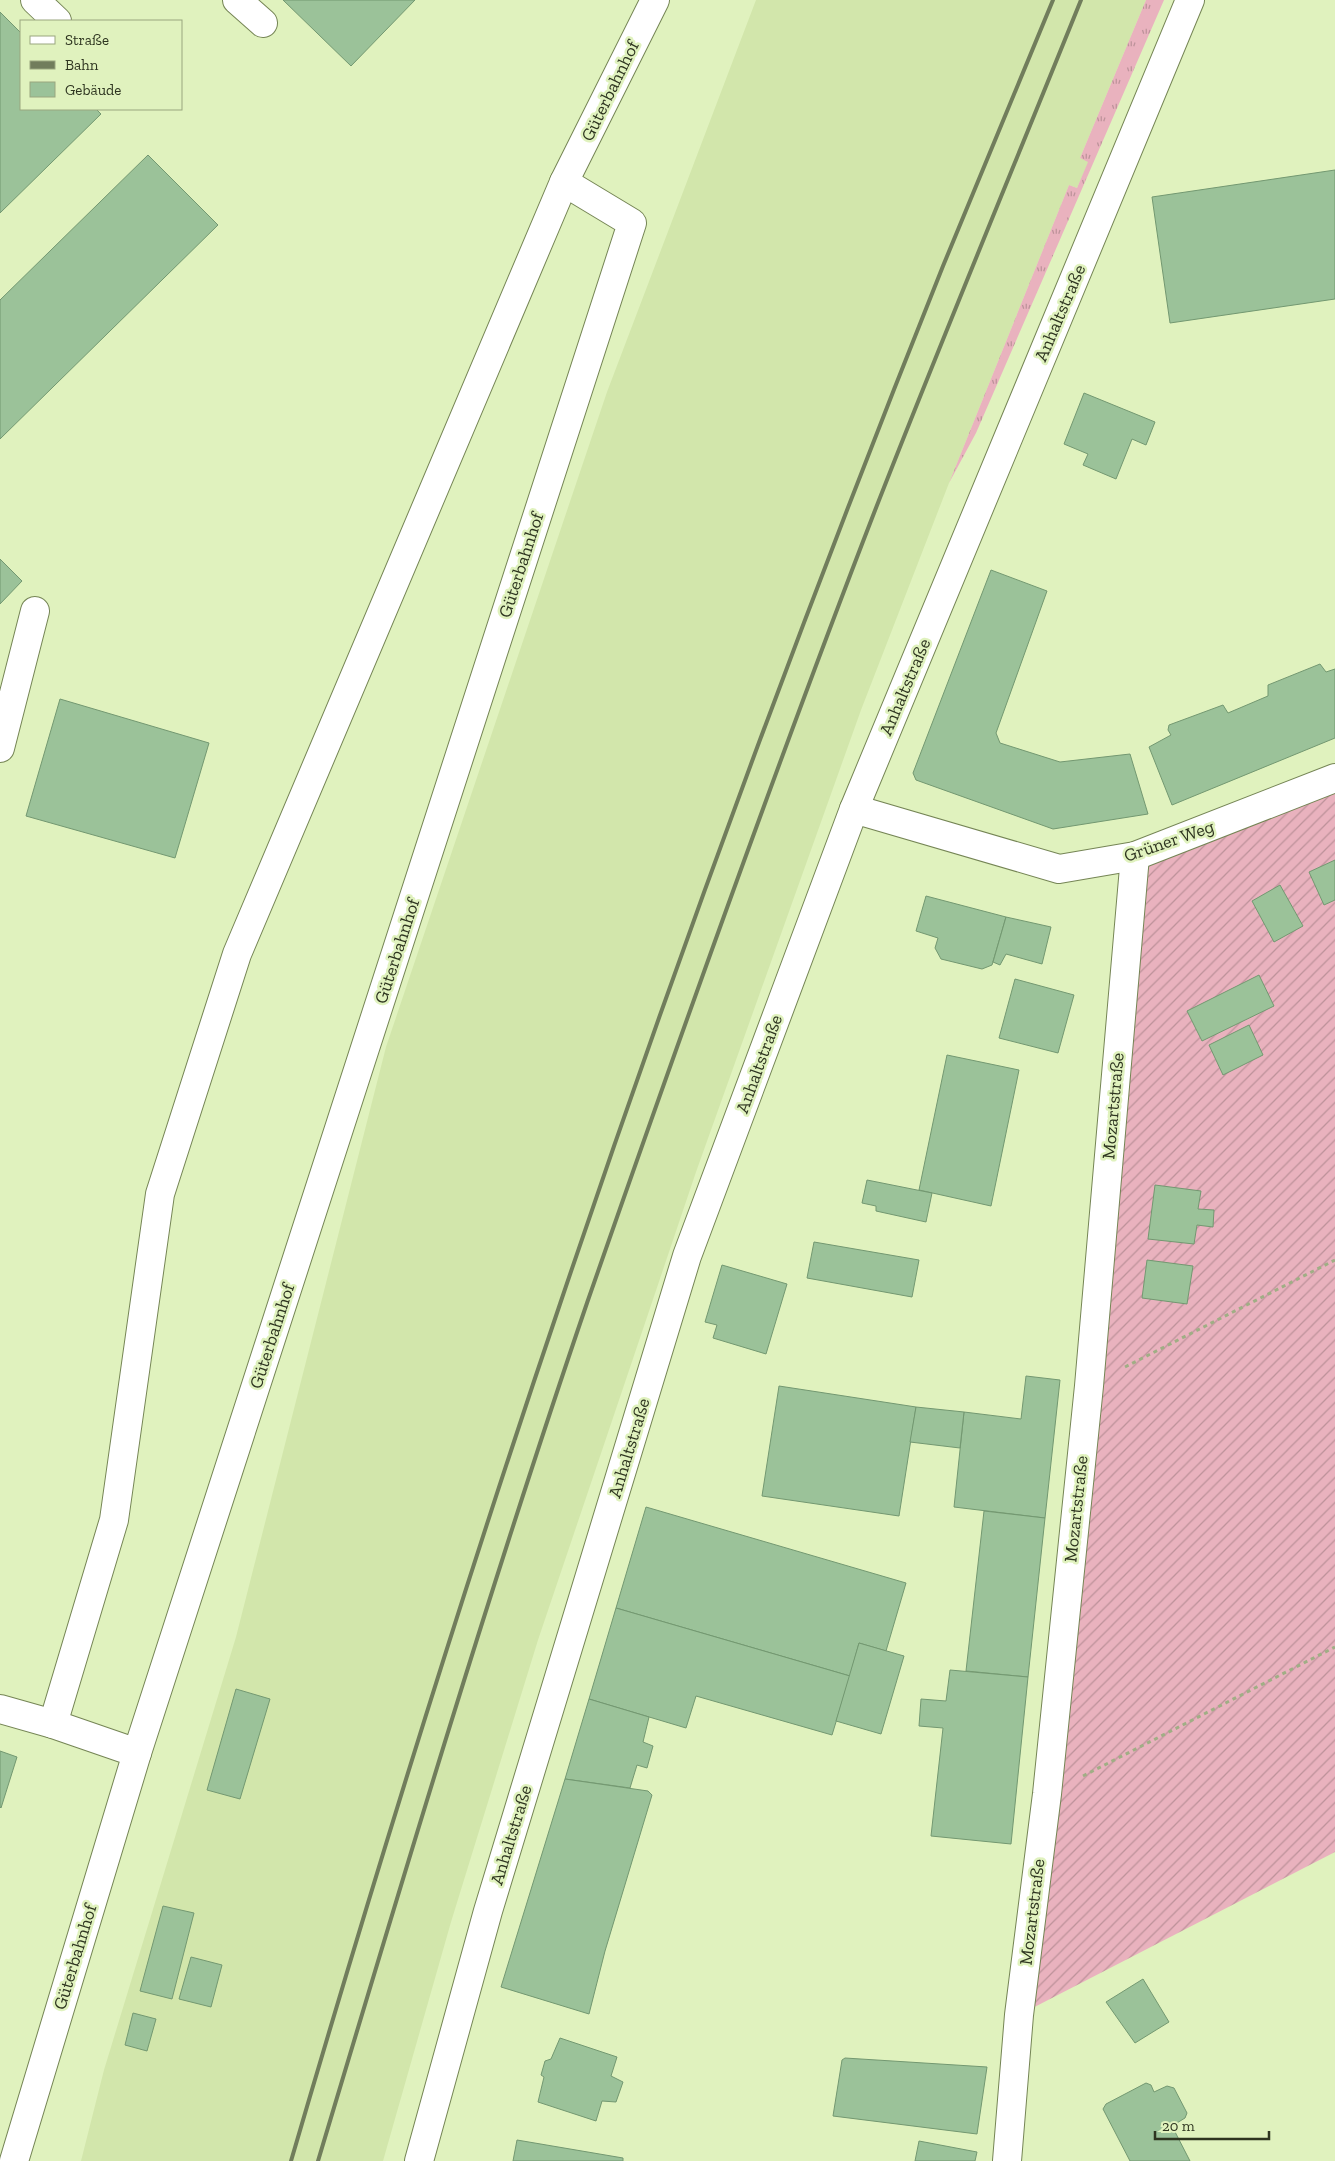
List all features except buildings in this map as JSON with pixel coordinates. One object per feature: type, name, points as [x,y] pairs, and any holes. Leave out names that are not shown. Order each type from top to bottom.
[{"type":"street","points":[[35,0],[56,20]]},
{"type":"street","points":[[237,0],[263,23]]},
{"type":"street","name":"Güterbahnhof","points":[[53,1724],[114,1520],[160,1194],[237,954],[564,182],[655,0]]},
{"type":"street","name":"Anhaltstraße","points":[[419,2161],[488,1911],[687,1256],[854,809],[1190,0]]},
{"type":"street","name":"Güterbahnhof","points":[[14,2161],[137,1753],[632,223],[564,182]]},
{"type":"street","points":[[0,748],[36,612]]},
{"type":"street","name":"Grüner Weg","points":[[854,809],[1059,869],[1135,856],[1335,778]]},
{"type":"street","name":"Mozartstraße","points":[[1007,2161],[1019,2015],[1047,1794],[1089,1386],[1135,856]]},
{"type":"street","points":[[0,1709],[53,1724],[137,1753]]},
{"type":"path","points":[[1089,1386],[1335,1260]]},
{"type":"path","points":[[1047,1794],[1335,1647]]},
{"type":"shaded area","points":[[756,0],[1146,0],[1080,158],[1089,161],[1077,188],[1069,185],[949,483],[861,710],[696,1172],[538,1640],[451,1922],[383,2161],[81,2161],[104,2070],[236,1637],[386,1047],[607,392]]},
{"type":"green space","points":[[1146,0],[1164,0],[976,433],[949,483],[1069,185],[1077,188],[1088,162],[1080,158]]},
{"type":"green space","points":[[1335,778],[1335,1852],[1019,2015],[1135,856]]},
{"type":"railway","points":[[291,2161],[355,1946],[455,1624],[524,1410],[650,1042],[744,782],[842,523],[943,266],[1053,0]]},
{"type":"railway","points":[[318,2161],[415,1838],[516,1517],[587,1303],[656,1105],[836,611],[951,320],[1081,0]]}]
